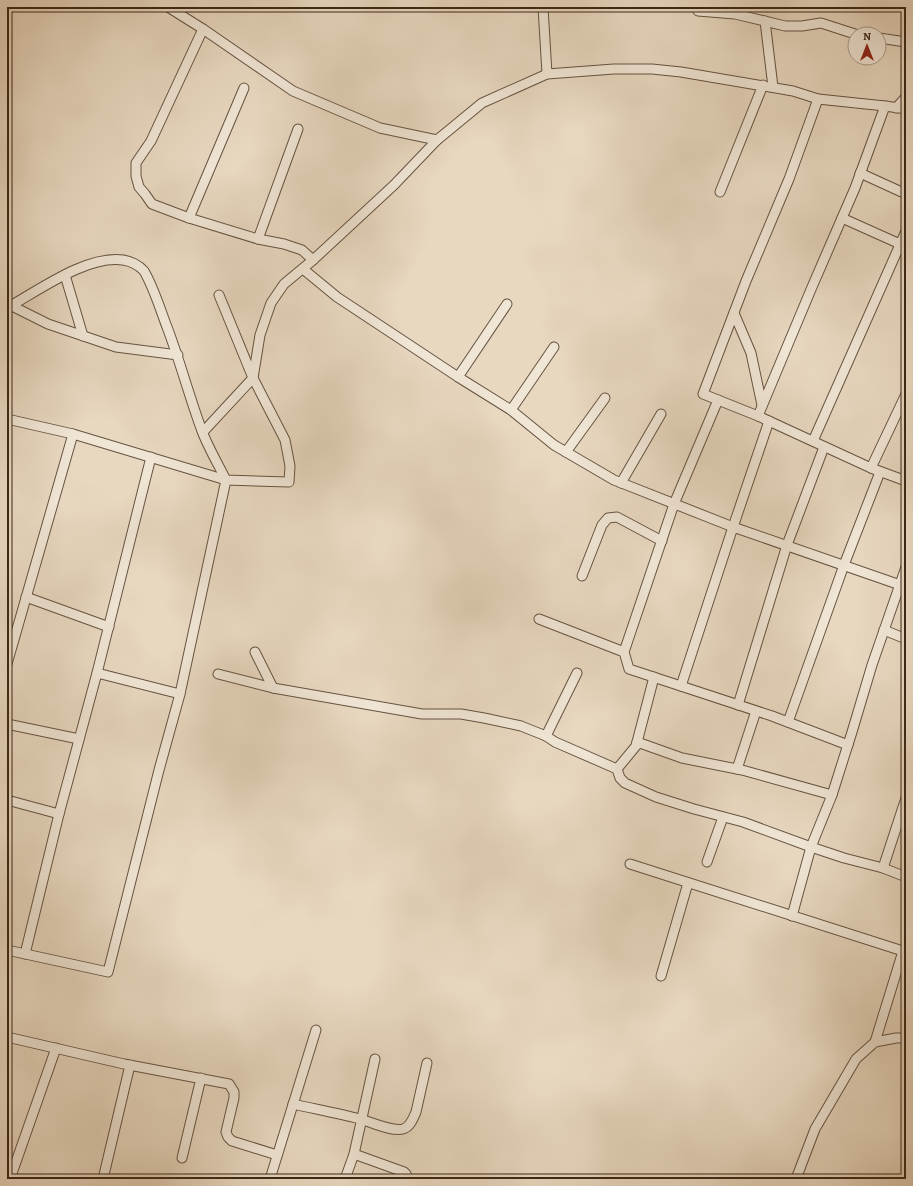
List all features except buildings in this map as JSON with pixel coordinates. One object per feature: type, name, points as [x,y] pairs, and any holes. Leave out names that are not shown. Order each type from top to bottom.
[{"type":"street","points":[[168,7],[203,29],[293,91],[380,128],[437,140]]},
{"type":"street","points":[[543,7],[547,74]]},
{"type":"street","points":[[698,10],[736,14],[785,26],[821,23],[847,31]]},
{"type":"street","points":[[765,21],[773,87]]},
{"type":"street","points":[[203,29],[151,141],[136,163],[136,176],[139,187],[152,204],[189,218],[258,239],[284,244],[302,250],[313,260]]},
{"type":"street","points":[[887,39],[906,42]]},
{"type":"street","points":[[203,432],[253,378],[260,336],[271,303],[284,284],[313,260],[394,185],[437,140],[482,103],[547,74],[614,69],[652,69],[763,85],[794,91],[818,99],[885,106],[906,110]]},
{"type":"street","points":[[720,192],[763,85]]},
{"type":"street","points":[[189,218],[244,88]]},
{"type":"street","points":[[896,108],[906,97]]},
{"type":"street","points":[[818,99],[703,394],[758,416],[880,472],[906,481]]},
{"type":"street","points":[[758,416],[842,218],[885,106]]},
{"type":"street","points":[[258,239],[298,129]]},
{"type":"street","points":[[860,173],[906,194]]},
{"type":"street","points":[[842,218],[900,244]]},
{"type":"street","points":[[813,441],[906,231]]},
{"type":"street","points":[[7,950],[108,972],[158,770],[180,694],[226,480],[203,432],[178,355],[151,286],[143,270],[135,264],[123,260],[100,262],[77,269],[9,306]]},
{"type":"street","points":[[302,269],[337,297],[511,410],[554,445],[614,480],[733,527],[903,586]]},
{"type":"street","points":[[65,275],[83,336]]},
{"type":"street","points":[[7,419],[73,434],[151,456],[226,480],[289,482],[290,466],[285,440],[253,378],[219,295]]},
{"type":"street","points":[[458,377],[507,304]]},
{"type":"street","points":[[9,306],[48,324],[116,347],[178,355]]},
{"type":"street","points":[[734,313],[751,353],[762,405]]},
{"type":"street","points":[[511,410],[554,347]]},
{"type":"street","points":[[871,468],[906,394]]},
{"type":"street","points":[[566,452],[605,398]]},
{"type":"street","points":[[718,400],[674,504],[624,652],[629,669],[756,710],[848,745]]},
{"type":"street","points":[[621,483],[661,414]]},
{"type":"street","points":[[681,686],[769,421]]},
{"type":"street","points":[[7,664],[73,434]]},
{"type":"street","points":[[738,705],[787,545],[824,447]]},
{"type":"street","points":[[25,954],[59,814],[97,673],[151,456]]},
{"type":"street","points":[[788,722],[844,565],[880,472]]},
{"type":"street","points":[[582,576],[602,525],[608,518],[617,518],[662,541]]},
{"type":"street","points":[[792,916],[811,848],[832,795],[884,630],[903,586],[906,567]]},
{"type":"street","points":[[26,597],[109,626]]},
{"type":"street","points":[[539,619],[624,652]]},
{"type":"street","points":[[884,630],[906,639]]},
{"type":"street","points":[[255,652],[273,688]]},
{"type":"street","points":[[97,673],[180,694]]},
{"type":"street","points":[[546,736],[577,673]]},
{"type":"street","points":[[218,674],[273,688],[422,714],[461,714],[521,726],[617,769],[620,778],[625,783],[656,797],[743,822],[811,848],[883,868],[906,877]]},
{"type":"street","points":[[617,769],[636,746],[654,677]]},
{"type":"street","points":[[737,769],[756,710]]},
{"type":"street","points":[[7,724],[79,739]]},
{"type":"street","points":[[637,742],[682,758],[737,769],[832,795]]},
{"type":"street","points":[[883,868],[906,798]]},
{"type":"street","points":[[7,800],[59,814]]},
{"type":"street","points":[[706,862],[723,817]]},
{"type":"street","points":[[630,864],[905,952],[874,1042],[856,1059],[828,1105],[815,1129],[796,1179]]},
{"type":"street","points":[[662,976],[688,883]]},
{"type":"street","points":[[270,1179],[316,1030]]},
{"type":"street","points":[[7,1036],[130,1065],[228,1084],[234,1092],[234,1098],[226,1132],[228,1137],[232,1141],[277,1155]]},
{"type":"street","points":[[874,1042],[896,1038],[906,1038]]},
{"type":"street","points":[[10,1179],[56,1048]]},
{"type":"street","points":[[345,1179],[354,1154],[375,1059]]},
{"type":"street","points":[[293,1104],[361,1119],[393,1129],[402,1129],[408,1126],[413,1120],[427,1063]]},
{"type":"street","points":[[103,1179],[130,1065]]},
{"type":"street","points":[[182,1158],[201,1078]]},
{"type":"street","points":[[354,1154],[404,1172],[408,1179]]}]
